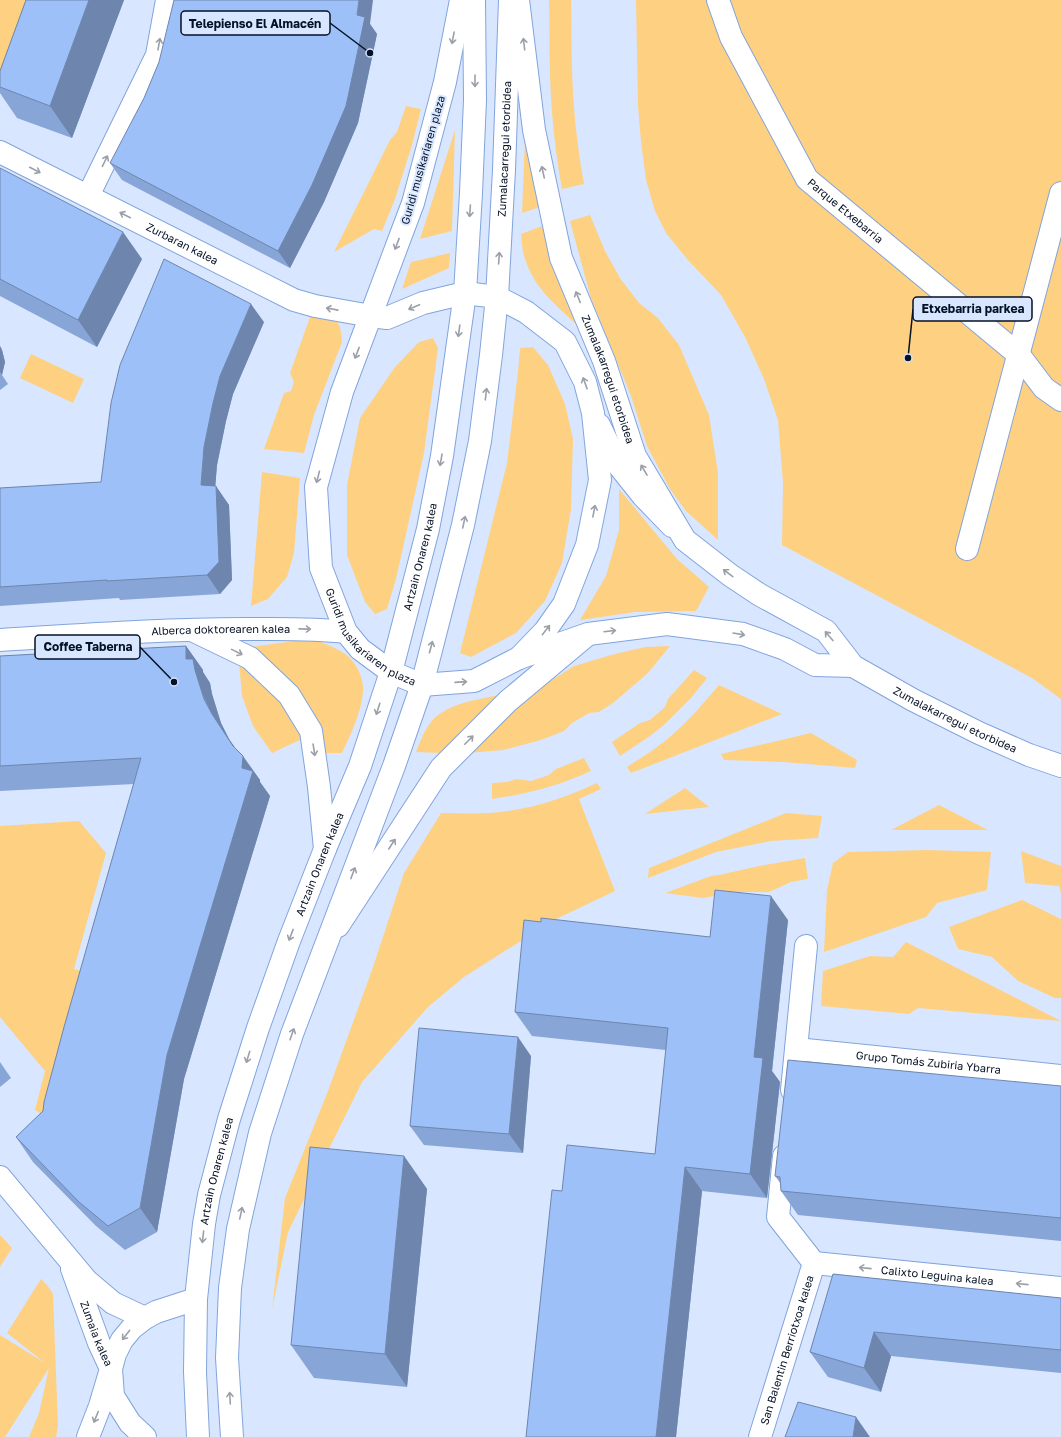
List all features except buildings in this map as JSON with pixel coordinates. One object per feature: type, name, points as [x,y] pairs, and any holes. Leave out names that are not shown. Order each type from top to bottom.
[{"type":"street","points":[[88,196],[157,55],[167,0]]},
{"type":"street","name":"Guridi musikariaren plaza","points":[[371,316],[387,318],[424,303],[465,292],[496,297],[526,312],[565,342],[585,382],[593,413],[600,480],[587,545],[564,604],[545,631],[519,658],[474,681],[422,685],[391,672],[360,649],[346,632],[321,568],[316,487],[342,392],[413,203],[445,82],[461,0]]},
{"type":"street","points":[[465,292],[475,100],[474,0]]},
{"type":"street","name":"Zumalacarregui etorbidea","points":[[496,297],[504,178],[510,0]]},
{"type":"street","name":"Zumalakarregui etorbidea","points":[[518,0],[534,130],[561,258],[604,361],[635,456],[685,540],[730,575],[760,595],[826,631],[853,666],[913,700],[979,733],[1029,755],[1061,766]]},
{"type":"street","name":"Parque Etxebarria","points":[[718,0],[731,37],[807,179],[1019,355],[1044,388],[1061,400]]},
{"type":"street","name":"Zurbaran kalea","points":[[0,152],[294,300],[315,306],[371,316]]},
{"type":"street","points":[[967,549],[1061,193]]},
{"type":"street","name":"Artzain Onaren kalea","points":[[198,1437],[195,1372],[196,1299],[204,1224],[209,1195],[229,1119],[258,1028],[289,941],[325,849],[360,766],[391,672],[428,529],[442,456],[465,292]]},
{"type":"street","points":[[232,1437],[228,1358],[230,1288],[238,1229],[260,1133],[292,1034],[394,766],[422,685],[463,524],[480,442],[491,355],[496,297]]},
{"type":"street","name":"Guridi musikariaren plaza","points":[[593,413],[619,466],[643,496],[685,540]]},
{"type":"street","name":"Zumalakarregui etorbidea","points":[[519,658],[588,634],[667,624],[743,634],[785,649],[815,665],[853,666]]},
{"type":"street","points":[[189,629],[250,658],[289,695],[311,731],[320,788],[325,849]]},
{"type":"street","name":"Alberca doktorearen kalea","points":[[0,640],[189,629],[285,629],[346,632]]},
{"type":"street","points":[[325,947],[441,768],[508,701],[588,634]]},
{"type":"street","points":[[790,1110],[806,946]]},
{"type":"street","name":"Grupo Tomás Zubiria Ybarra","points":[[796,1049],[1061,1076]]},
{"type":"street","points":[[787,1134],[778,1217],[814,1263]]},
{"type":"street","name":"Zumaia kalea","points":[[0,1177],[87,1281],[113,1303],[145,1318]]},
{"type":"street","name":"Zumaia kalea","points":[[65,1254],[77,1280],[99,1343],[111,1369],[100,1406],[88,1437]]},
{"type":"street","name":"Calixto Leguina kalea","points":[[814,1263],[1061,1288]]},
{"type":"street","name":"San Balentin Berriotxoa kalea","points":[[760,1437],[814,1263]]},
{"type":"street","points":[[144,1437],[130,1424],[113,1396],[111,1369],[115,1354],[122,1340],[132,1328],[145,1318],[156,1312],[196,1299]]},
{"type":"shaded area","points":[[0,0],[30,0],[0,90]]},
{"type":"shaded area","points":[[549,0],[571,0],[573,97],[577,141],[584,184],[562,189],[555,146],[551,103]]},
{"type":"shaded area","points":[[636,0],[1061,0],[1061,699],[1032,678],[782,545],[783,483],[778,420],[764,379],[745,337],[721,295],[687,259],[666,233],[655,211],[646,180],[638,106]]},
{"type":"shaded area","points":[[406,106],[421,109],[412,145],[395,199],[382,231],[374,229],[334,252],[390,140],[397,132]]},
{"type":"shaded area","points":[[455,130],[452,231],[420,239]]},
{"type":"shaded area","points":[[525,140],[540,207],[522,213]]},
{"type":"shaded area","points":[[590,215],[605,251],[620,278],[639,303],[658,318],[679,345],[709,415],[718,473],[718,540],[686,511],[670,489],[647,446],[631,396],[591,298],[570,221]]},
{"type":"shaded area","points":[[542,226],[576,324],[546,295],[534,279],[525,259],[521,234]]},
{"type":"shaded area","points":[[450,253],[449,268],[402,289],[411,262]]},
{"type":"shaded area","points":[[310,317],[330,318],[338,322],[342,342],[314,415],[304,453],[264,449],[284,393],[291,391],[294,382],[290,373]]},
{"type":"shaded area","points":[[433,338],[438,348],[424,453],[396,579],[387,609],[375,614],[365,602],[347,555],[347,485],[360,418],[395,367],[419,342]]},
{"type":"shaded area","points":[[533,347],[548,365],[565,404],[573,439],[571,509],[562,563],[545,601],[516,633],[471,657],[460,653],[507,463],[520,348]]},
{"type":"shaded area","points":[[31,354],[84,379],[73,403],[20,378]]},
{"type":"shaded area","points":[[262,472],[300,478],[294,553],[287,577],[268,599],[251,606]]},
{"type":"shaded area","points":[[619,489],[677,559],[709,587],[696,611],[635,612],[580,620],[606,576],[619,530]]},
{"type":"shaded area","points":[[302,640],[317,641],[339,651],[350,658],[356,665],[360,674],[363,683],[362,700],[358,716],[342,753],[325,753],[320,726],[307,702],[281,673],[250,647]]},
{"type":"shaded area","points":[[670,646],[648,673],[613,703],[599,712],[589,713],[572,723],[564,731],[541,740],[503,750],[468,753],[533,692],[574,666],[645,647]]},
{"type":"shaded area","points":[[239,662],[270,689],[287,713],[302,739],[272,753],[253,726],[242,696]]},
{"type":"shaded area","points":[[694,670],[707,678],[691,698],[665,724],[620,756],[612,742],[640,723],[650,720],[665,707],[668,699]]},
{"type":"shaded area","points":[[719,685],[782,714],[631,773],[627,767],[656,748],[672,735]]},
{"type":"shaded area","points":[[499,695],[464,728],[441,753],[416,752],[426,729],[431,722],[445,710],[462,703]]},
{"type":"shaded area","points":[[811,733],[857,760],[855,768],[783,762],[724,760],[721,754]]},
{"type":"shaded area","points":[[584,758],[591,771],[543,789],[492,799],[492,783],[507,782],[516,779],[531,781],[549,775],[556,769]]},
{"type":"shaded area","points":[[597,783],[601,789],[579,799],[615,891],[554,920],[464,977],[428,1007],[362,1082],[288,1232],[272,1309],[285,1198],[328,1091],[372,970],[404,873],[441,813],[482,813],[516,810],[558,799]]},
{"type":"shaded area","points":[[685,788],[709,807],[645,814]]},
{"type":"shaded area","points":[[939,805],[988,830],[891,830]]},
{"type":"shaded area","points":[[786,813],[822,816],[818,838],[771,841],[716,852],[648,878],[649,868]]},
{"type":"shaded area","points":[[79,821],[106,853],[74,969],[102,977],[61,1126],[35,1110],[45,1071],[0,1017],[0,826]]},
{"type":"shaded area","points":[[928,850],[991,852],[987,890],[937,903],[926,917],[824,952],[827,890],[833,863],[848,852]]},
{"type":"shaded area","points":[[1021,851],[1061,866],[1061,893],[1059,886],[1025,883]]},
{"type":"shaded area","points":[[805,858],[808,879],[791,882],[769,892],[735,892],[703,898],[665,893],[711,876]]},
{"type":"shaded area","points":[[1022,900],[1061,919],[1061,998],[1055,998],[1018,981],[992,957],[958,949],[949,927]]},
{"type":"shaded area","points":[[906,942],[1061,1021],[918,1008],[909,1014],[821,1006],[823,971],[870,956],[893,957]]},
{"type":"shaded area","points":[[0,1235],[12,1248],[0,1267]]},
{"type":"shaded area","points":[[41,1279],[53,1294],[58,1426],[56,1437],[29,1437],[39,1413],[49,1368],[5,1437],[0,1437],[0,1335],[45,1363],[7,1333]]},
{"type":"place","name":"Telepienso El Almacén","points":[[370,53]]},
{"type":"place","name":"Etxebarria parkea","points":[[908,358]]},
{"type":"place","name":"Coffee Taberna","points":[[174,682]]}]
